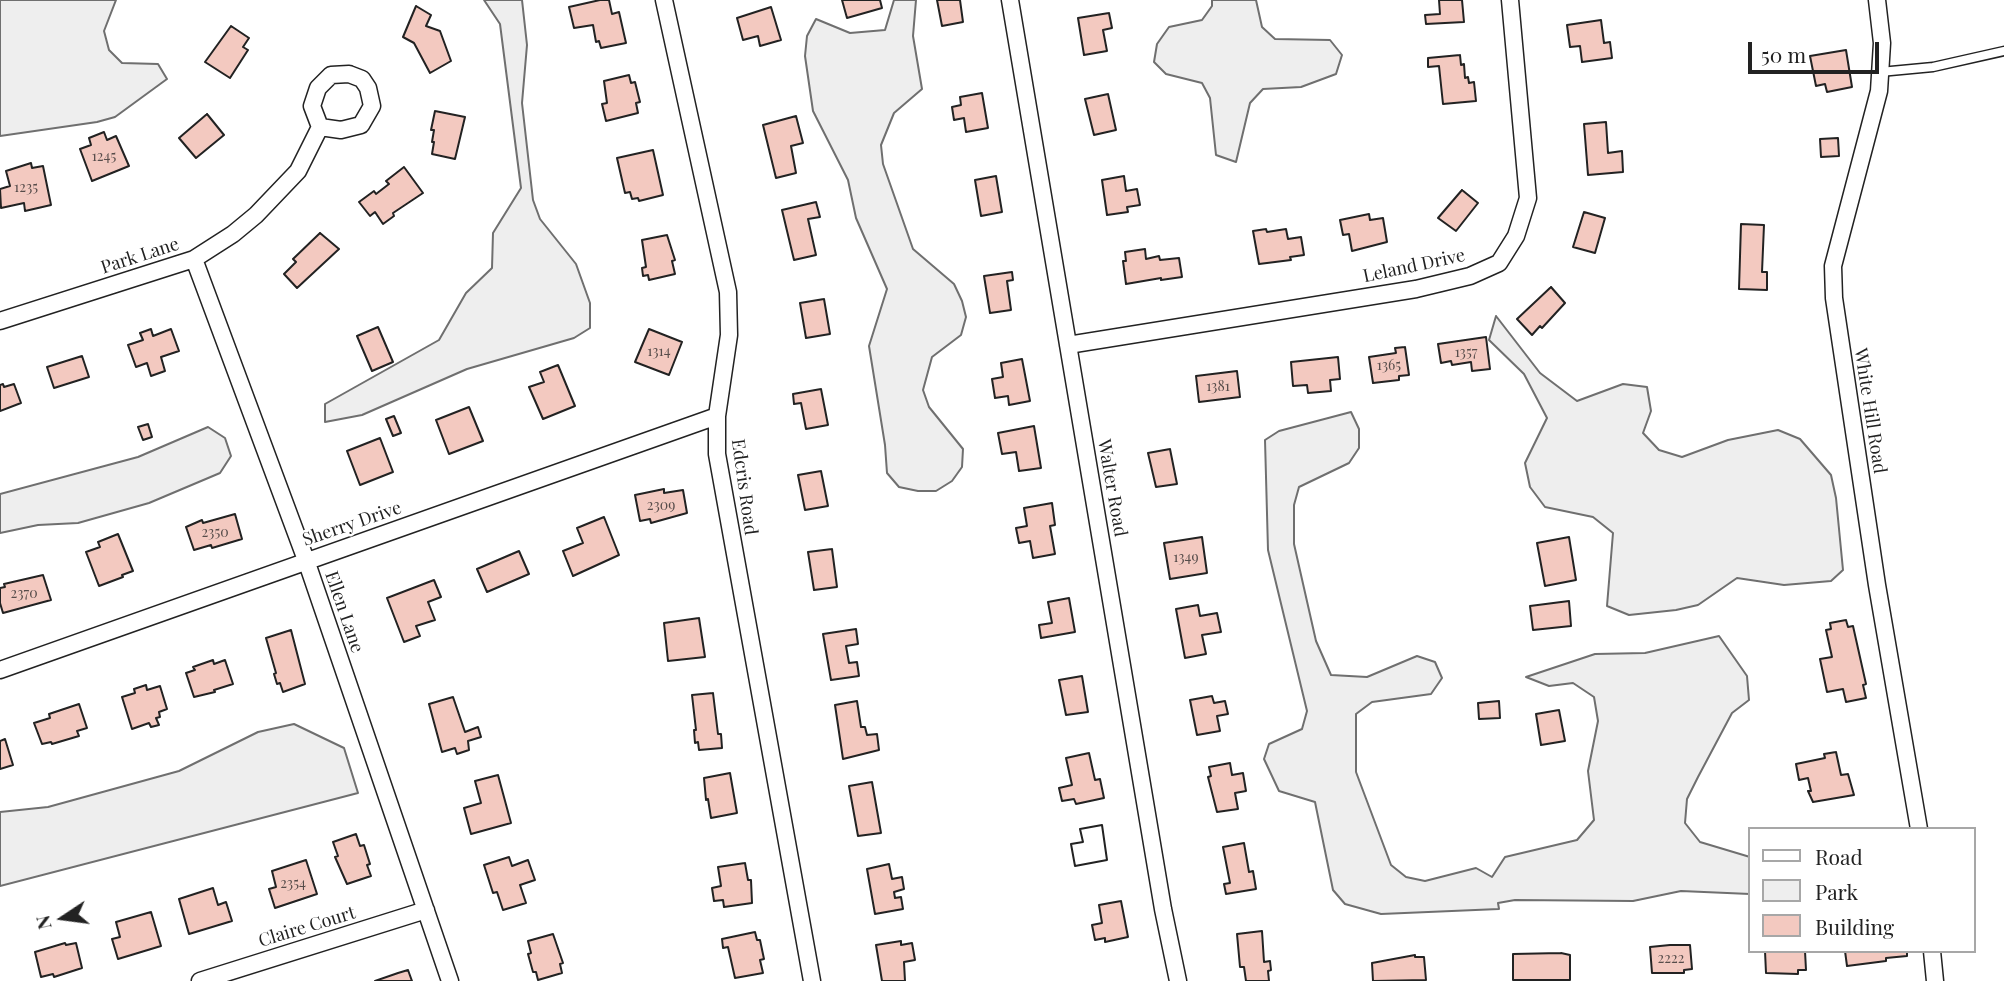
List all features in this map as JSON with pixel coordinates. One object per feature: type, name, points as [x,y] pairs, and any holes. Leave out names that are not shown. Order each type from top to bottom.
[{"type":"street","name":"Edcris Road","points":[[664,0],[729,292],[729,335],[717,416],[717,454],[812,981]]},
{"type":"street","name":"Walter Road","points":[[1010,0],[1161,895],[1178,981]]},
{"type":"street","name":"Leland Drive","points":[[1068,345],[1416,289],[1469,276],[1499,262],[1516,236],[1528,198],[1510,0]]},
{"type":"street","name":"White Hill Road","points":[[1877,0],[1882,43],[1879,91],[1833,267],[1834,298],[1877,585],[1919,827]]},
{"type":"street","name":"Park Lane","points":[[0,321],[194,259],[233,234],[256,215],[298,171],[320,127]]},
{"type":"street","name":"Ellen Lane","points":[[194,259],[306,560],[450,981]]},
{"type":"street","name":"Sherry Drive","points":[[0,670],[717,416]]},
{"type":"street","name":"Claire Court","points":[[201,981],[426,910]]},
{"type":"street","points":[[1932,953],[1935,981]]},
{"type":"lane","points":[[1880,72],[1933,67],[2004,51]]},
{"type":"green space","points":[[0,0],[116,0],[104,31],[109,50],[122,63],[158,64],[167,79],[115,117],[0,136]]},
{"type":"green space","points":[[484,0],[522,0],[527,45],[522,103],[533,200],[540,219],[576,264],[590,303],[590,328],[574,338],[467,369],[362,415],[325,422],[325,404],[439,340],[466,293],[492,268],[493,233],[521,188],[500,24]]},
{"type":"green space","points":[[894,0],[916,0],[913,36],[922,89],[894,113],[881,145],[883,164],[913,249],[954,284],[966,317],[961,335],[932,357],[923,390],[929,407],[963,449],[962,467],[952,481],[936,491],[899,487],[887,473],[869,346],[887,289],[856,218],[848,180],[813,111],[805,56],[807,36],[816,19],[850,33],[885,30]]},
{"type":"green space","points":[[1212,0],[1256,0],[1262,27],[1275,39],[1330,40],[1342,55],[1336,74],[1301,87],[1263,89],[1250,103],[1236,162],[1216,155],[1210,98],[1202,83],[1166,74],[1154,62],[1157,44],[1169,27],[1202,20],[1212,6]]},
{"type":"green space","points":[[1496,316],[1540,373],[1577,401],[1623,384],[1647,387],[1651,411],[1643,433],[1659,450],[1682,457],[1728,440],[1778,430],[1800,439],[1831,475],[1843,570],[1831,581],[1784,585],[1737,578],[1698,605],[1676,610],[1629,615],[1607,606],[1613,533],[1593,517],[1545,507],[1530,487],[1525,463],[1547,418],[1524,374],[1489,340]]},
{"type":"green space","points":[[1351,412],[1359,429],[1359,448],[1349,463],[1299,487],[1294,505],[1294,544],[1316,641],[1331,675],[1367,677],[1417,656],[1435,662],[1442,678],[1431,694],[1372,702],[1356,714],[1356,772],[1391,865],[1406,877],[1425,881],[1476,868],[1492,877],[1505,857],[1577,840],[1594,820],[1588,771],[1598,721],[1594,697],[1573,683],[1549,686],[1526,677],[1595,654],[1645,653],[1719,636],[1747,676],[1749,700],[1732,713],[1698,777],[1687,799],[1685,823],[1700,842],[1748,856],[1748,894],[1681,891],[1633,901],[1515,900],[1498,903],[1499,909],[1381,914],[1345,904],[1333,890],[1315,802],[1279,791],[1264,759],[1269,744],[1302,729],[1307,711],[1268,550],[1265,440],[1279,431]]},
{"type":"green space","points":[[208,427],[225,438],[231,456],[220,473],[149,503],[78,523],[38,525],[0,533],[0,494],[138,457]]},
{"type":"green space","points":[[294,724],[344,748],[358,793],[0,886],[0,812],[48,807],[179,771],[258,732]]},
{"type":"building","points":[[609,0],[612,14],[619,12],[626,43],[601,48],[599,41],[596,42],[593,25],[574,28],[569,7]]},
{"type":"building","points":[[842,0],[880,0],[882,8],[847,18]]},
{"type":"building","points":[[937,0],[960,0],[963,22],[942,26]]},
{"type":"building","points":[[1439,0],[1462,0],[1464,22],[1426,24],[1425,15],[1440,14]]},
{"type":"building","points":[[416,6],[431,15],[426,26],[440,31],[451,61],[430,73],[414,43],[403,37]]},
{"type":"building","points":[[771,7],[781,40],[760,46],[758,36],[743,40],[737,18]]},
{"type":"building","points":[[1109,13],[1112,28],[1103,30],[1107,51],[1084,55],[1078,18]]},
{"type":"building","points":[[1601,20],[1604,43],[1610,42],[1612,58],[1582,62],[1580,46],[1570,47],[1567,25]]},
{"type":"building","points":[[231,26],[249,38],[243,47],[248,50],[230,78],[205,62]]},
{"type":"building","points":[[1846,50],[1852,87],[1827,92],[1825,84],[1816,86],[1810,56]]},
{"type":"building","points":[[1460,55],[1465,78],[1468,77],[1469,83],[1474,82],[1476,101],[1443,104],[1439,66],[1428,67],[1428,58]]},
{"type":"building","points":[[629,75],[631,83],[635,82],[640,102],[636,103],[638,113],[606,121],[602,104],[607,103],[604,81]]},
{"type":"building","points":[[982,93],[988,128],[966,132],[964,118],[954,120],[952,107],[961,105],[960,97]]},
{"type":"building","points":[[1108,94],[1116,130],[1094,135],[1085,99]]},
{"type":"building","points":[[435,111],[465,117],[455,159],[432,154],[434,130],[431,130]]},
{"type":"building","points":[[207,114],[224,135],[196,158],[179,138]]},
{"type":"building","points":[[796,116],[803,143],[791,146],[796,173],[776,178],[763,125]]},
{"type":"building","points":[[1606,122],[1608,153],[1622,151],[1623,172],[1588,175],[1584,124]]},
{"type":"building","points":[[104,132],[107,140],[116,136],[129,166],[92,181],[80,149],[91,145],[89,138]]},
{"type":"building","points":[[1838,138],[1839,156],[1821,157],[1820,139]]},
{"type":"building","points":[[653,150],[663,195],[639,201],[638,198],[632,199],[630,192],[625,193],[617,158]]},
{"type":"building","points":[[31,163],[32,168],[43,166],[51,205],[25,211],[24,203],[1,208],[0,189],[10,186],[6,171]]},
{"type":"building","points":[[404,167],[423,193],[393,213],[394,216],[383,224],[375,212],[370,216],[359,202],[389,184],[386,181]]},
{"type":"building","points":[[996,176],[1002,212],[981,216],[975,180]]},
{"type":"building","points":[[1124,176],[1126,191],[1137,189],[1140,205],[1127,207],[1128,212],[1107,215],[1102,180]]},
{"type":"building","points":[[1462,190],[1478,203],[1456,231],[1438,218]]},
{"type":"building","points":[[816,202],[820,217],[808,219],[816,255],[794,260],[782,210]]},
{"type":"building","points":[[1584,212],[1605,218],[1595,253],[1573,247]]},
{"type":"building","points":[[1369,214],[1370,220],[1383,218],[1387,242],[1352,251],[1349,234],[1343,235],[1340,220]]},
{"type":"building","points":[[1741,224],[1764,225],[1762,272],[1767,272],[1767,290],[1739,289]]},
{"type":"building","points":[[1266,229],[1267,232],[1286,229],[1288,239],[1301,237],[1304,255],[1290,257],[1291,260],[1259,264],[1253,231]]},
{"type":"building","points":[[320,233],[339,249],[297,288],[284,274],[296,262],[293,259]]},
{"type":"building","points":[[667,235],[675,260],[672,261],[675,274],[649,280],[648,275],[643,276],[642,268],[646,267],[642,240]]},
{"type":"building","points":[[1145,249],[1146,259],[1159,256],[1160,260],[1179,258],[1182,277],[1126,284],[1123,261],[1126,261],[1125,252]]},
{"type":"building","points":[[1012,272],[1013,280],[1007,281],[1011,310],[990,313],[984,276]]},
{"type":"building","points":[[1551,287],[1565,303],[1532,335],[1517,319]]},
{"type":"building","points":[[824,299],[830,334],[806,338],[800,303]]},
{"type":"building","points":[[378,327],[393,362],[372,371],[357,336]]},
{"type":"building","points":[[151,329],[153,336],[171,329],[179,351],[161,357],[165,371],[151,376],[147,363],[136,367],[128,345],[143,340],[140,333]]},
{"type":"building","points":[[649,329],[682,342],[669,375],[635,362]]},
{"type":"building","points":[[1486,337],[1490,369],[1472,371],[1471,362],[1452,365],[1451,361],[1441,363],[1438,344]]},
{"type":"building","points":[[1405,347],[1409,375],[1399,376],[1399,380],[1373,383],[1369,357],[1396,353],[1395,348]]},
{"type":"building","points":[[82,356],[89,377],[54,388],[47,367]]},
{"type":"building","points":[[1338,357],[1340,379],[1330,380],[1331,391],[1308,393],[1307,385],[1293,386],[1291,362]]},
{"type":"building","points":[[1022,359],[1030,401],[1009,405],[1008,396],[995,398],[992,379],[1003,377],[1001,363]]},
{"type":"building","points":[[558,365],[575,406],[543,419],[529,387],[544,382],[540,372]]},
{"type":"building","points":[[1237,371],[1240,397],[1199,402],[1196,376]]},
{"type":"building","points":[[3,384],[4,387],[14,384],[21,403],[0,411],[0,385]]},
{"type":"building","points":[[821,389],[828,425],[806,429],[801,403],[794,404],[793,394]]},
{"type":"building","points":[[469,407],[483,441],[449,454],[436,420]]},
{"type":"building","points":[[394,416],[401,433],[393,436],[386,419]]},
{"type":"building","points":[[148,424],[152,437],[143,440],[138,427]]},
{"type":"building","points":[[1034,426],[1041,468],[1019,471],[1016,452],[1002,454],[998,433]]},
{"type":"building","points":[[380,438],[393,472],[360,485],[347,451]]},
{"type":"building","points":[[1170,449],[1177,484],[1156,487],[1148,453]]},
{"type":"building","points":[[821,471],[828,506],[805,510],[798,475]]},
{"type":"building","points":[[664,489],[664,493],[683,490],[687,513],[651,523],[650,519],[640,521],[635,495]]},
{"type":"building","points":[[1052,503],[1055,525],[1050,526],[1055,554],[1033,558],[1030,541],[1019,543],[1016,528],[1027,526],[1024,508]]},
{"type":"building","points":[[235,514],[242,539],[194,550],[186,527],[202,520],[203,523]]},
{"type":"building","points":[[604,517],[619,555],[573,576],[563,551],[583,543],[577,528]]},
{"type":"building","points":[[118,534],[133,571],[99,586],[86,552],[100,547],[98,542]]},
{"type":"building","points":[[1202,537],[1207,573],[1170,579],[1164,543]]},
{"type":"building","points":[[1569,537],[1576,580],[1545,586],[1537,543]]},
{"type":"building","points":[[832,549],[837,587],[814,590],[808,552]]},
{"type":"building","points":[[519,551],[529,574],[487,592],[477,569]]},
{"type":"building","points":[[43,575],[51,600],[3,613],[0,588],[5,587],[4,584]]},
{"type":"building","points":[[434,580],[441,597],[428,602],[435,620],[416,626],[420,636],[404,642],[387,598]]},
{"type":"building","points":[[1069,598],[1075,632],[1041,638],[1039,625],[1052,623],[1048,602]]},
{"type":"building","points":[[1569,601],[1571,626],[1533,630],[1530,606]]},
{"type":"building","points":[[1198,605],[1200,616],[1217,613],[1221,632],[1202,635],[1206,654],[1185,658],[1176,609]]},
{"type":"building","points":[[699,618],[705,657],[668,661],[664,623]]},
{"type":"building","points":[[1846,620],[1848,627],[1853,626],[1866,684],[1863,685],[1866,698],[1846,702],[1843,689],[1827,692],[1820,659],[1832,657],[1826,630],[1831,629],[1830,623]]},
{"type":"building","points":[[856,629],[858,644],[846,646],[849,663],[857,662],[859,676],[831,680],[823,634]]},
{"type":"building","points":[[291,630],[305,684],[283,692],[280,683],[277,684],[266,638]]},
{"type":"building","points":[[213,660],[214,664],[225,660],[233,684],[194,697],[186,673],[195,670],[193,667]]},
{"type":"building","points":[[1082,676],[1088,712],[1066,715],[1059,680]]},
{"type":"building","points":[[146,685],[147,690],[160,686],[167,709],[159,712],[160,717],[156,718],[159,725],[151,727],[149,723],[132,729],[122,697],[135,693],[134,689]]},
{"type":"building","points":[[713,693],[722,748],[699,750],[698,742],[695,743],[692,695]]},
{"type":"building","points":[[1212,696],[1214,703],[1225,701],[1228,714],[1217,716],[1220,731],[1197,735],[1190,700]]},
{"type":"building","points":[[453,697],[465,732],[478,727],[481,737],[468,741],[469,750],[457,754],[455,748],[442,752],[429,704]]},
{"type":"building","points":[[857,701],[861,727],[865,727],[867,735],[877,734],[879,750],[843,759],[835,705]]},
{"type":"building","points":[[1499,701],[1500,718],[1479,719],[1478,703]]},
{"type":"building","points":[[79,704],[87,728],[77,731],[79,736],[52,744],[42,744],[34,723],[50,718],[49,714]]},
{"type":"building","points":[[1559,710],[1565,741],[1541,745],[1536,714]]},
{"type":"building","points":[[5,739],[13,765],[0,769],[0,741]]},
{"type":"building","points":[[1836,752],[1841,775],[1848,774],[1854,795],[1813,802],[1808,791],[1811,791],[1808,778],[1799,780],[1796,764],[1825,758],[1824,754]]},
{"type":"building","points":[[1089,753],[1095,780],[1100,779],[1104,798],[1076,804],[1074,799],[1062,801],[1059,788],[1072,785],[1066,758]]},
{"type":"building","points":[[1230,763],[1232,775],[1243,773],[1246,791],[1235,793],[1238,809],[1217,812],[1208,777],[1211,776],[1209,767]]},
{"type":"building","points":[[730,773],[737,813],[711,818],[704,778]]},
{"type":"building","points":[[498,775],[511,823],[471,834],[464,808],[481,803],[475,781]]},
{"type":"building","points":[[872,782],[881,833],[858,836],[849,786]]},
{"type":"building","points":[[1102,825],[1107,860],[1075,866],[1071,844],[1083,842],[1080,829]]},
{"type":"building","points":[[1102,825],[1107,860],[1075,866],[1071,844],[1083,842],[1080,829]]},
{"type":"building","points":[[356,834],[360,846],[364,845],[371,876],[347,884],[335,857],[338,856],[333,842]]},
{"type":"building","points":[[1244,843],[1249,872],[1253,871],[1256,889],[1226,894],[1224,884],[1230,883],[1223,847]]},
{"type":"building","points":[[509,857],[512,866],[528,860],[535,880],[520,885],[526,903],[503,910],[497,892],[493,893],[484,865]]},
{"type":"building","points":[[306,860],[317,894],[275,908],[269,889],[276,887],[272,871]]},
{"type":"building","points":[[745,863],[748,880],[751,880],[752,903],[724,907],[723,900],[714,901],[712,888],[721,886],[718,867]]},
{"type":"building","points":[[889,864],[892,879],[902,877],[904,889],[894,892],[895,898],[901,897],[903,909],[875,914],[867,869]]},
{"type":"building","points":[[213,888],[218,905],[226,902],[232,921],[189,934],[179,899]]},
{"type":"building","points":[[1121,901],[1128,937],[1105,942],[1105,938],[1095,940],[1092,925],[1102,923],[1099,905]]},
{"type":"building","points":[[151,912],[161,946],[118,959],[112,939],[120,937],[116,922]]},
{"type":"building","points":[[1262,931],[1264,962],[1270,961],[1269,981],[1246,981],[1244,967],[1240,967],[1237,934]]},
{"type":"building","points":[[755,932],[757,940],[760,940],[764,959],[760,960],[763,973],[735,978],[728,947],[723,948],[722,939]]},
{"type":"building","points":[[553,934],[563,963],[560,964],[562,973],[538,980],[528,954],[531,953],[528,941]]},
{"type":"building","points":[[901,941],[901,945],[912,943],[915,960],[904,962],[905,981],[882,981],[876,945]]},
{"type":"building","points":[[65,943],[76,943],[82,968],[54,977],[53,974],[41,977],[35,952]]},
{"type":"building","points":[[1690,945],[1692,969],[1684,970],[1684,973],[1652,973],[1650,947]]},
{"type":"building","points":[[1765,953],[1805,953],[1806,970],[1798,970],[1798,974],[1766,973]]},
{"type":"building","points":[[1845,953],[1907,953],[1907,956],[1886,958],[1886,961],[1847,966]]},
{"type":"building","points":[[1513,954],[1570,955],[1570,980],[1513,980]]},
{"type":"building","points":[[1415,955],[1424,957],[1426,980],[1373,981],[1372,963]]},
{"type":"building","points":[[408,970],[412,981],[375,981],[398,973]]}]
